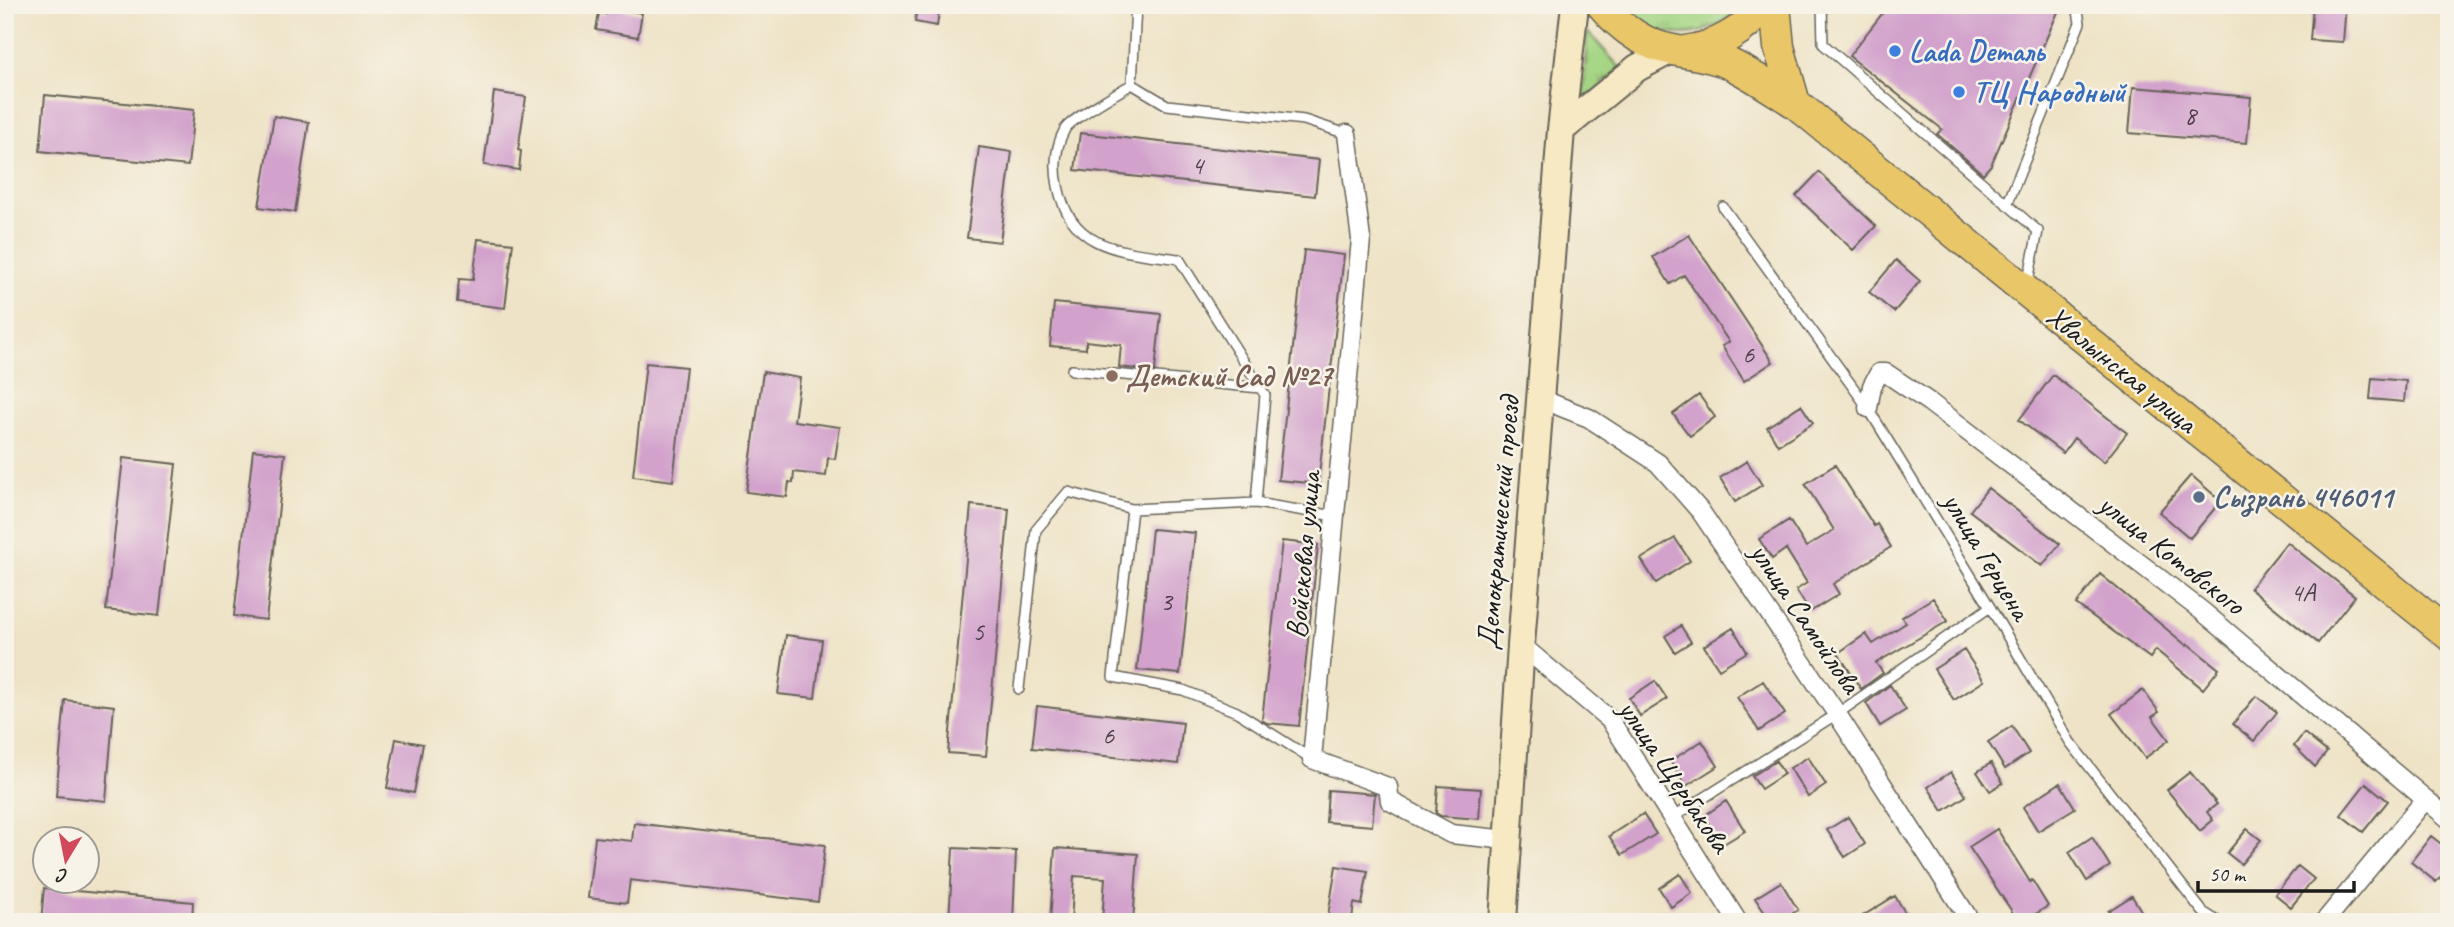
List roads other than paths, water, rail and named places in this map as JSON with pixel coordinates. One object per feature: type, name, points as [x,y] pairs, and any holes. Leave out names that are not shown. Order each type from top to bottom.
[{"type":"main road","name":"Демократический проезд","points":[[1503,922],[1521,645],[1561,130],[1575,5]]},
{"type":"main road","name":"Хвалынская улица","points":[[1602,5],[1634,36],[1730,64],[1795,103],[2449,635]]},
{"type":"main road","points":[[1561,130],[1637,68],[1678,51],[1704,49],[1731,36],[1755,18],[1764,5]]},
{"type":"main road","points":[[1775,5],[1779,47],[1795,103]]},
{"type":"street","name":"Войсковая улица","points":[[1312,759],[1361,239],[1347,134]]},
{"type":"street","name":"улица Котовского","points":[[1868,408],[1872,386],[1879,373],[1886,373],[1929,402],[2202,611],[2449,819]]},
{"type":"street","name":"улица Самойлова","points":[[1541,398],[1589,418],[1658,463],[1701,512],[1837,714],[1971,922]]},
{"type":"street","name":"улица Щербакова","points":[[1521,645],[1610,720],[1738,922]]},
{"type":"street","points":[[1312,759],[1388,787],[1390,802],[1451,834],[1508,840]]},
{"type":"street","points":[[2324,922],[2425,800]]},
{"type":"lane","points":[[1132,84],[1136,5]]},
{"type":"lane","points":[[1822,5],[1823,44],[2038,231],[2026,291]]},
{"type":"lane","points":[[2007,205],[2080,23],[2077,5]]},
{"type":"lane","points":[[1132,84],[1167,105],[1304,120],[1347,134]]},
{"type":"lane","points":[[1132,84],[1066,127],[1054,163],[1059,190],[1068,213],[1083,235],[1114,249],[1179,259],[1265,395],[1256,503]]},
{"type":"lane","name":"улица Герцена","points":[[1723,206],[1868,408],[2070,742],[2203,912],[2219,922]]},
{"type":"lane","points":[[1072,370],[1260,388]]},
{"type":"lane","points":[[1019,689],[1036,530],[1068,492],[1132,509],[1256,503],[1335,516]]},
{"type":"lane","points":[[1132,509],[1113,677],[1183,690],[1237,712],[1312,759]]},
{"type":"lane","points":[[1672,818],[1837,714],[1990,607]]},
{"type":"place","name":"Lada Dеталь","points":[[1895,51]]},
{"type":"place","name":"ТЦ Народный","points":[[1959,92]]},
{"type":"place","name":"Детский Сад №27","points":[[1112,376]]},
{"type":"place","name":"Сызрань 446011","points":[[2199,497]]}]
